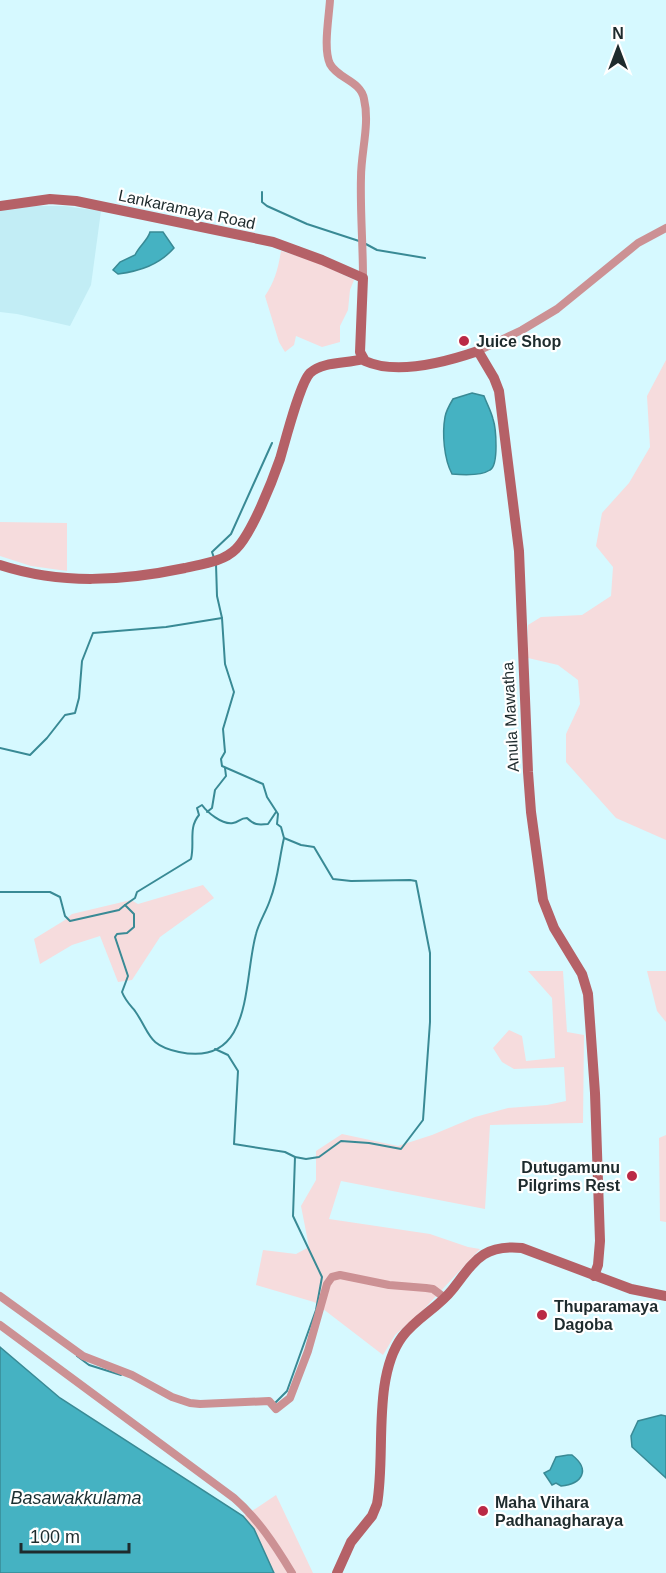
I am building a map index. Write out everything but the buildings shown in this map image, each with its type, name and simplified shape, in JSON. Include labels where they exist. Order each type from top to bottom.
[{"type":"main road","name":"Lankaramaya Road","points":[[0,206],[50,200],[83,202],[273,242],[363,278]]},
{"type":"main road","points":[[363,278],[360,352],[363,359]]},
{"type":"main road","points":[[0,565],[43,576],[104,579],[151,574],[222,559],[241,543],[255,515],[278,462],[304,381],[311,372],[324,366],[363,359],[376,364],[415,365],[444,361],[477,351]]},
{"type":"main road","name":"Anula Mawatha","points":[[477,351],[494,378],[499,391],[518,538],[528,772],[543,900],[554,928],[584,978],[589,1002],[595,1093],[600,1241],[598,1265],[594,1276]]},
{"type":"main road","points":[[337,1573],[351,1542],[372,1516],[377,1504],[385,1388],[393,1351],[413,1324],[445,1298],[475,1260],[487,1252],[508,1247],[529,1250],[631,1289],[666,1296]]},
{"type":"street","points":[[330,0],[327,52],[330,64],[337,72],[360,88],[366,112],[361,177],[363,278]]},
{"type":"street","points":[[477,351],[522,330],[557,309],[638,243],[666,228]]},
{"type":"street","points":[[0,1296],[83,1356],[132,1375],[172,1396],[200,1404],[269,1401],[276,1409],[290,1398],[308,1351],[327,1284],[332,1277],[340,1275],[389,1285],[433,1289],[445,1298]]},
{"type":"street","points":[[0,1325],[234,1498],[252,1514],[278,1549],[292,1573]]},
{"type":"shaded area","points":[[64,206],[101,211],[91,285],[70,326],[0,312],[0,210]]},
{"type":"shaded area","points":[[281,251],[315,261],[354,280],[350,290],[348,310],[340,326],[340,342],[322,347],[296,336],[294,345],[285,352],[279,342],[265,296],[276,275]]},
{"type":"shaded area","points":[[666,360],[666,840],[616,818],[566,762],[566,734],[580,704],[578,680],[558,665],[528,658],[528,625],[541,617],[582,615],[611,596],[613,567],[596,546],[602,513],[629,483],[650,447],[647,396]]},
{"type":"shaded area","points":[[0,522],[67,523],[67,571],[31,566],[0,556]]},
{"type":"shaded area","points":[[203,885],[214,898],[160,937],[132,980],[118,982],[100,936],[72,945],[40,964],[34,939],[72,914],[131,900],[138,904]]},
{"type":"shaded area","points":[[528,971],[563,971],[567,1032],[584,1035],[583,1123],[490,1125],[485,1209],[341,1181],[329,1219],[430,1234],[480,1249],[424,1309],[395,1335],[383,1355],[314,1302],[256,1285],[263,1250],[296,1254],[309,1247],[301,1206],[316,1180],[316,1151],[342,1134],[398,1146],[475,1117],[508,1108],[566,1101],[564,1067],[514,1069],[502,1062],[493,1048],[509,1030],[522,1036],[526,1061],[555,1058],[552,998]]},
{"type":"shaded area","points":[[647,971],[666,971],[666,1022],[657,1011]]},
{"type":"shaded area","points":[[666,1135],[666,1222],[660,1221],[659,1138]]},
{"type":"shaded area","points":[[276,1495],[313,1573],[274,1573],[254,1529],[243,1517]]},
{"type":"water","points":[[150,232],[163,232],[174,248],[162,259],[141,269],[118,274],[113,270],[120,262],[135,255]]},
{"type":"water","points":[[472,393],[484,396],[492,416],[496,438],[495,461],[490,470],[482,473],[452,474],[444,446],[446,415],[453,399]]},
{"type":"water","name":"Basawakkulama","points":[[0,1347],[60,1398],[243,1516],[254,1529],[274,1573],[0,1573]]},
{"type":"water","points":[[661,1415],[666,1416],[666,1478],[632,1447],[631,1436],[638,1421]]},
{"type":"water","points":[[572,1455],[578,1461],[582,1475],[568,1485],[561,1486],[556,1483],[552,1485],[544,1473],[550,1470],[556,1457]]},
{"type":"waterway","points":[[262,192],[262,202],[267,206],[307,224],[359,241]]},
{"type":"waterway","points":[[364,243],[377,250],[425,258]]},
{"type":"waterway","points":[[214,558],[212,552],[231,534],[272,443]]},
{"type":"waterway","points":[[0,748],[30,755],[65,715],[75,713],[79,698],[82,661],[93,633],[166,627],[222,618],[217,596],[216,564]]},
{"type":"waterway","points":[[215,1049],[228,1055],[238,1071],[234,1144],[285,1152],[306,1159],[319,1157],[341,1141],[401,1149],[423,1120],[430,1022],[430,953],[416,881],[333,879],[314,847],[301,845],[284,838],[281,827],[277,824],[278,814],[267,797],[263,784],[222,766],[221,759],[225,752],[223,729],[234,692],[225,664],[222,618]]},
{"type":"waterway","points":[[207,812],[212,808],[215,790],[226,776],[225,768]]},
{"type":"waterway","points":[[276,812],[268,824],[256,824],[247,818],[229,823],[215,817],[202,805],[197,808],[199,815],[193,830],[191,859],[137,892],[135,898],[125,905],[134,914],[134,927],[127,933],[117,934],[115,937],[128,976],[122,992],[151,1038],[161,1046],[179,1052],[203,1053],[221,1047],[233,1034],[241,1016],[256,934],[273,892],[284,838]]},
{"type":"waterway","points":[[0,892],[50,892],[60,897],[65,916],[70,921],[119,910],[125,905]]},
{"type":"waterway","points":[[275,1403],[287,1391],[316,1310],[322,1277],[293,1216],[295,1157]]},
{"type":"waterway","points":[[77,1356],[89,1365],[121,1375]]},
{"type":"place","name":"Juice Shop","points":[[464,341]]},
{"type":"place","name":"Dutugamunu Pilgrims Rest","points":[[632,1176]]},
{"type":"place","name":"Thuparamaya Dagoba","points":[[542,1315]]},
{"type":"place","name":"Maha Vihara Padhanagharaya","points":[[483,1511]]}]
